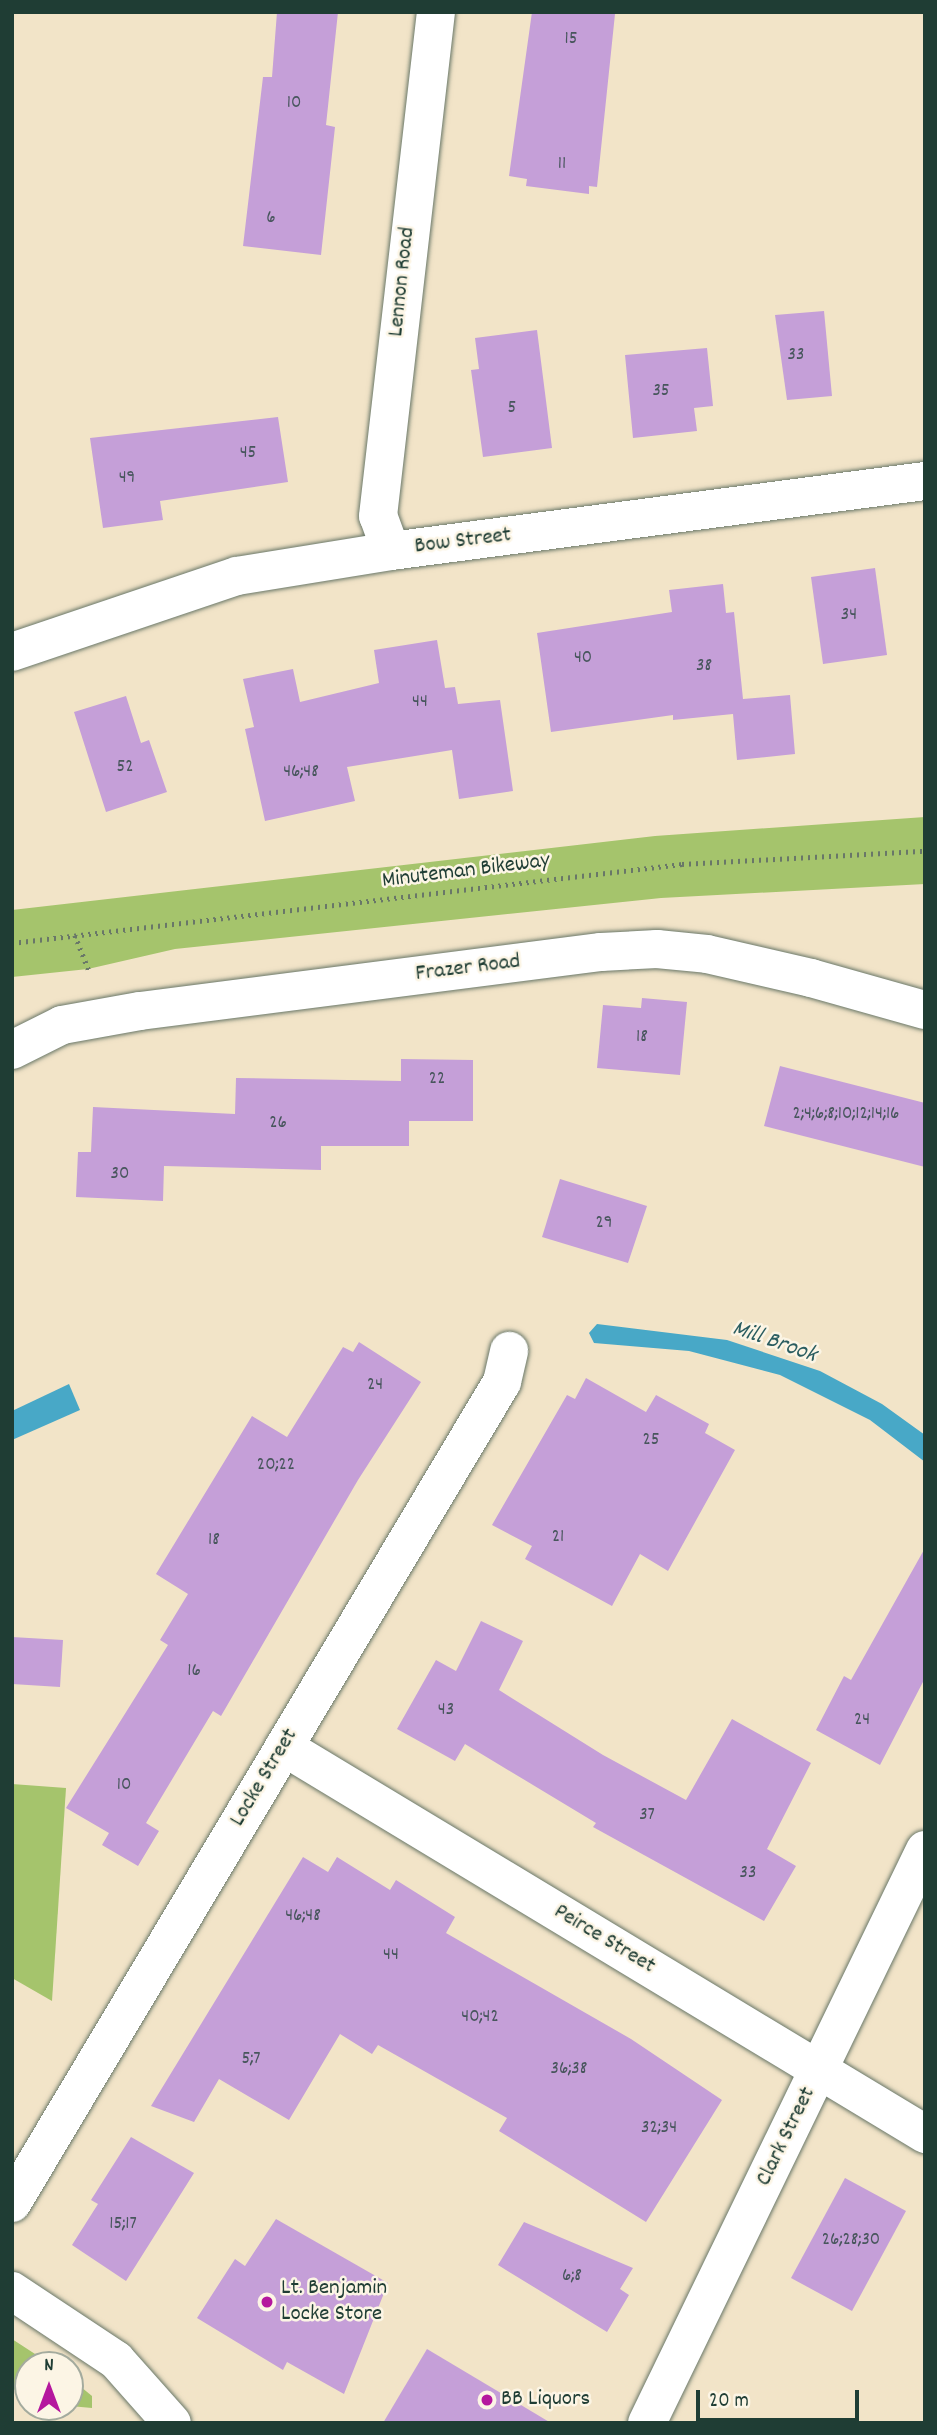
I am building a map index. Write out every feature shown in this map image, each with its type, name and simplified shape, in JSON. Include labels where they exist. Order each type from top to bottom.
[{"type":"street","name":"Lennon Road","points":[[391,551],[378,516],[436,12]]},
{"type":"street","name":"Bow Street","points":[[12,652],[237,576],[391,551],[925,481]]},
{"type":"street","name":"Frazer Road","points":[[12,1050],[62,1026],[140,1011],[601,952],[657,949],[707,954],[811,978],[925,1010]]},
{"type":"street","name":"Locke Street","points":[[12,2203],[502,1382],[509,1350]]},
{"type":"street","name":"Peirce Street","points":[[284,1747],[925,2134]]},
{"type":"street","name":"Clark Street","points":[[647,2423],[925,1850]]},
{"type":"street","points":[[12,2291],[116,2360],[172,2423]]},
{"type":"path","name":"Minuteman Bikeway","points":[[12,943],[682,864],[925,852]]},
{"type":"green space","points":[[925,817],[925,884],[661,898],[175,949],[88,969],[12,977],[12,910],[655,836]]},
{"type":"green space","points":[[12,1784],[66,1788],[52,2001],[12,1978]]},
{"type":"green space","points":[[12,2339],[30,2351],[14,2351],[12,2389]]},
{"type":"green space","points":[[84,2389],[92,2396],[92,2408],[84,2407]]},
{"type":"water","points":[[597,1324],[727,1340],[820,1371],[882,1404],[925,1435],[925,1462],[870,1420],[780,1375],[689,1351],[594,1343],[589,1333]]},
{"type":"water","points":[[69,1384],[80,1410],[12,1440],[12,1411]]},
{"type":"building","points":[[277,12],[338,12],[326,125],[335,127],[321,255],[243,246],[263,77],[272,77]]},
{"type":"building","points":[[532,12],[615,14],[597,187],[589,186],[589,194],[526,186],[527,179],[509,176]]},
{"type":"building","points":[[824,311],[832,396],[787,400],[775,315]]},
{"type":"building","points":[[537,330],[552,448],[483,457],[471,370],[479,369],[475,338]]},
{"type":"building","points":[[707,348],[713,406],[694,408],[697,431],[633,438],[625,355]]},
{"type":"building","points":[[278,417],[288,482],[160,501],[163,520],[103,528],[90,438]]},
{"type":"building","points":[[875,568],[887,655],[823,664],[811,577]]},
{"type":"building","points":[[723,584],[726,613],[734,612],[743,699],[790,695],[795,754],[737,760],[733,714],[673,720],[673,715],[551,732],[537,633],[672,612],[669,590]]},
{"type":"building","points":[[437,640],[445,688],[455,687],[458,704],[500,700],[513,791],[459,799],[452,750],[347,767],[355,801],[265,821],[245,729],[254,727],[243,679],[293,669],[300,702],[379,683],[374,650]]},
{"type":"building","points":[[126,696],[141,743],[149,740],[167,792],[106,812],[74,712]]},
{"type":"building","points":[[642,998],[687,1002],[680,1075],[597,1068],[603,1005],[641,1008]]},
{"type":"building","points":[[401,1059],[473,1060],[473,1121],[409,1121],[409,1146],[321,1146],[321,1170],[164,1166],[163,1201],[76,1197],[78,1152],[91,1152],[93,1107],[235,1114],[236,1078],[401,1081]]},
{"type":"building","points":[[780,1066],[925,1103],[925,1167],[764,1126]]},
{"type":"building","points":[[560,1179],[647,1206],[628,1263],[542,1237]]},
{"type":"building","points":[[359,1342],[421,1382],[358,1480],[221,1716],[213,1711],[146,1823],[159,1831],[138,1866],[102,1845],[109,1833],[66,1808],[168,1645],[160,1640],[188,1594],[156,1574],[252,1416],[287,1437],[343,1347],[353,1352]]},
{"type":"building","points":[[586,1378],[646,1412],[656,1395],[709,1424],[705,1433],[735,1450],[668,1571],[640,1554],[612,1606],[525,1559],[532,1546],[492,1525],[567,1395],[575,1399]]},
{"type":"building","points":[[925,1548],[925,1678],[880,1765],[816,1730],[844,1676],[851,1680]]},
{"type":"building","points":[[481,1621],[523,1641],[499,1690],[603,1755],[686,1800],[732,1719],[811,1763],[767,1849],[796,1866],[764,1921],[593,1827],[596,1823],[465,1744],[455,1761],[397,1729],[436,1660],[456,1671]]},
{"type":"building","points":[[12,1637],[63,1640],[60,1687],[12,1684]]},
{"type":"building","points":[[303,1857],[328,1872],[337,1857],[390,1890],[396,1880],[455,1917],[446,1933],[631,2039],[722,2100],[646,2222],[499,2131],[507,2118],[378,2045],[372,2054],[340,2034],[289,2120],[219,2079],[194,2122],[151,2106]]},
{"type":"building","points":[[131,2137],[194,2173],[126,2281],[72,2245],[98,2204],[91,2200]]},
{"type":"building","points":[[845,2178],[906,2211],[852,2311],[791,2278]]},
{"type":"building","name":"Lt. Benjamin Locke Store","points":[[276,2219],[388,2283],[344,2394],[287,2362],[283,2370],[197,2318],[235,2259],[245,2266]]},
{"type":"building","points":[[524,2222],[633,2268],[620,2289],[629,2295],[607,2332],[498,2265]]},
{"type":"building","points":[[427,2349],[551,2423],[383,2423]]},
{"type":"place","name":"Lt. Benjamin Locke Store","points":[[267,2302]]},
{"type":"place","name":"BB Liquors","points":[[487,2400]]},
{"type":"water label","name":"Mill Brook","points":[[774,1343]]}]
